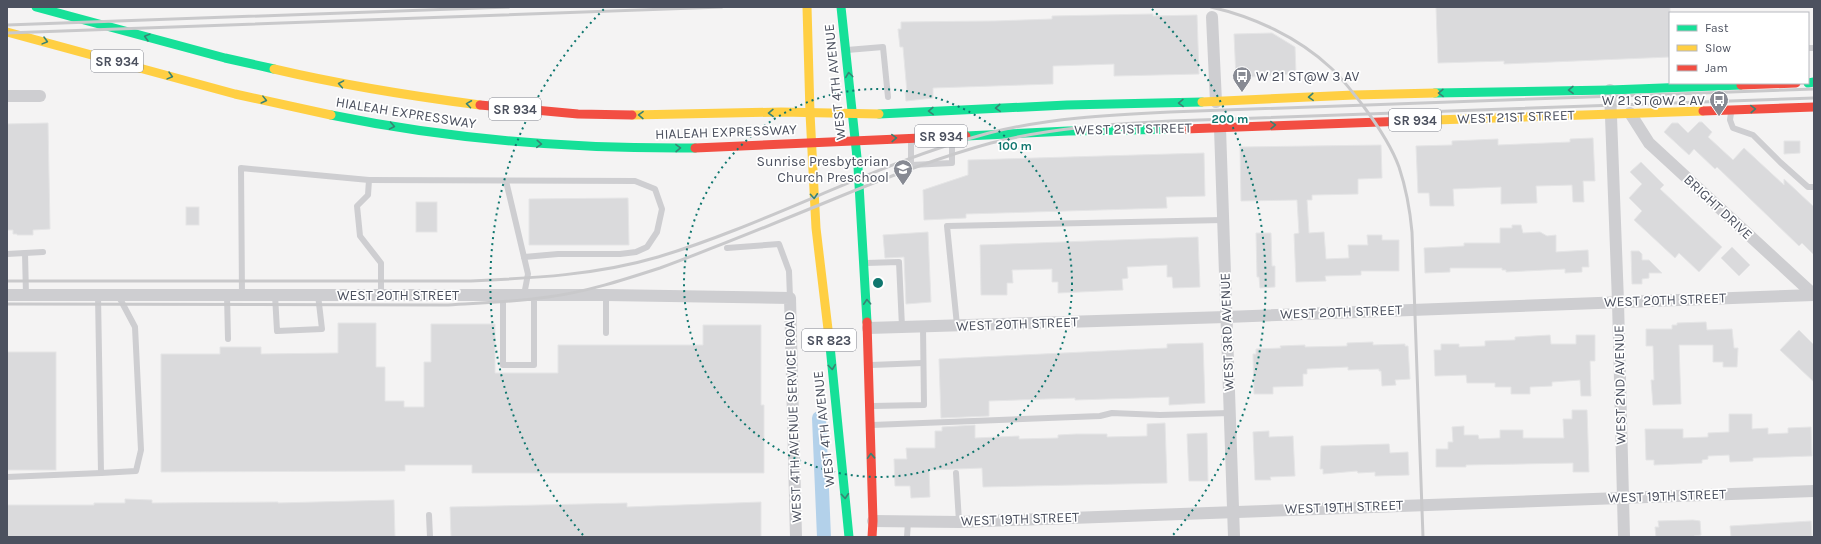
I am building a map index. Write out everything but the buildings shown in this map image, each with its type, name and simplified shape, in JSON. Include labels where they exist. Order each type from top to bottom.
[{"type":"main road","name":"HIALEAH EXPRESSWAY","points":[[36,7],[225,58],[329,82],[417,97],[501,108],[578,114],[656,116],[810,113]]},
{"type":"main road","name":"WEST 4TH AVENUE","points":[[807,7],[811,143],[820,269],[838,419],[849,537]]},
{"type":"main road","name":"WEST 4TH AVENUE","points":[[841,7],[855,140],[865,262],[873,521],[872,537]]},
{"type":"main road","name":"HIALEAH EXPRESSWAY","points":[[7,32],[226,91],[310,111],[376,124],[500,141],[657,148],[811,143]]},
{"type":"main road","name":"WEST 21ST STREET","points":[[810,113],[1216,102],[1354,95],[1610,90],[1769,84]]},
{"type":"main road","name":"WEST 21ST STREET","points":[[811,143],[911,137],[1068,131],[1220,128],[1814,107]]},
{"type":"street","points":[[1212,17],[1216,102]]},
{"type":"street","name":"WEST 2ND AVENUE","points":[[1610,90],[1618,302],[1624,537]]},
{"type":"street","points":[[7,96],[40,96]]},
{"type":"street","name":"BRIGHT DRIVE","points":[[1630,113],[1649,143],[1814,295]]},
{"type":"street","name":"WEST 3RD AVENUE","points":[[1220,128],[1234,537]]},
{"type":"street","name":"WEST 20TH STREET","points":[[7,296],[606,295],[790,298]]},
{"type":"street","name":"WEST 20TH STREET","points":[[868,328],[1226,317],[1814,295]]},
{"type":"street","name":"WEST 4TH AVENUE SERVICE ROAD","points":[[790,298],[796,537]]},
{"type":"street","name":"WEST 19TH STREET","points":[[873,521],[958,522],[1814,491]]},
{"type":"lane","points":[[846,50],[883,47],[888,97]]},
{"type":"lane","points":[[1732,110],[1730,120],[1733,128],[1753,135],[1808,187],[1814,187]]},
{"type":"lane","points":[[911,137],[911,165],[952,163],[952,136]]},
{"type":"lane","points":[[242,295],[241,168],[369,180],[635,181],[655,189],[662,209],[657,232],[647,247],[636,252],[620,254],[558,254],[524,257]]},
{"type":"lane","points":[[369,180],[368,195],[357,206],[360,236],[382,262],[381,295]]},
{"type":"lane","points":[[503,295],[503,365],[534,365],[528,274],[506,181]]},
{"type":"lane","points":[[957,326],[947,226],[1223,220]]},
{"type":"lane","points":[[727,248],[779,244],[789,271],[790,298]]},
{"type":"lane","points":[[7,254],[43,252]]},
{"type":"lane","points":[[25,253],[26,295]]},
{"type":"lane","points":[[865,262],[899,262],[902,327]]},
{"type":"lane","points":[[98,295],[101,473]]},
{"type":"lane","points":[[7,477],[136,471],[141,450],[135,327],[118,295]]},
{"type":"lane","points":[[228,295],[228,339]]},
{"type":"lane","points":[[275,295],[277,331],[322,329],[318,295]]},
{"type":"lane","points":[[606,295],[606,333]]},
{"type":"lane","points":[[870,406],[924,405],[922,327]]},
{"type":"lane","points":[[869,365],[923,363]]},
{"type":"lane","points":[[870,425],[1100,416],[1112,413],[1160,415],[1230,413]]},
{"type":"lane","points":[[956,473],[958,522]]},
{"type":"lane","points":[[429,515],[430,537]]},
{"type":"lane","points":[[907,537],[908,522]]},
{"type":"waterway","points":[[819,418],[824,537]]},
{"type":"railway","points":[[7,25],[509,7]]},
{"type":"railway","points":[[7,33],[722,7]]},
{"type":"railway","points":[[1211,7],[1243,16],[1275,30],[1290,38],[1318,57],[1340,77],[1364,107],[1384,136],[1396,159],[1406,191],[1412,232],[1423,537]]},
{"type":"railway","points":[[7,281],[471,281],[565,275],[612,268],[658,257],[741,228],[905,160],[989,133],[1034,124],[1101,116],[1170,112],[1814,89]]},
{"type":"railway","points":[[7,304],[444,305],[535,299],[590,289],[660,268],[724,244],[909,169],[950,155],[991,143],[1058,130],[1103,125],[1171,121],[1814,98]]},
{"type":"traffic: fast","points":[[36,7],[225,58],[274,69]]},
{"type":"traffic: fast","points":[[841,7],[858,167],[867,322]]},
{"type":"traffic: fast","points":[[1809,83],[1814,82]]},
{"type":"traffic: fast","points":[[1435,93],[1610,90],[1741,85]]},
{"type":"traffic: fast","points":[[879,114],[1067,105],[1202,102]]},
{"type":"traffic: fast","points":[[331,115],[376,124],[467,137],[558,145],[695,148]]},
{"type":"traffic: fast","points":[[966,136],[1068,131],[1185,129]]},
{"type":"traffic: fast","points":[[830,346],[849,537]]},
{"type":"traffic: slow","points":[[807,7],[810,113],[816,228],[830,346]]},
{"type":"traffic: slow","points":[[7,32],[235,94],[331,115]]},
{"type":"traffic: slow","points":[[274,69],[377,90],[480,105]]},
{"type":"traffic: slow","points":[[1202,102],[1435,93]]},
{"type":"traffic: slow","points":[[1435,120],[1703,111]]},
{"type":"traffic: slow","points":[[632,115],[781,112],[879,114]]},
{"type":"traffic: jam","points":[[1741,85],[1768,84]]},
{"type":"traffic: jam","points":[[480,105],[578,114],[632,115]]},
{"type":"traffic: jam","points":[[1703,111],[1814,107]]},
{"type":"traffic: jam","points":[[1185,129],[1435,120]]},
{"type":"traffic: jam","points":[[695,148],[966,136]]},
{"type":"traffic: jam","points":[[867,322],[873,521],[872,537]]},
{"type":"place","name":"W 21 ST@W 3 AV","points":[[1242,93]]},
{"type":"place","name":"W 21 ST@W 2 AV","points":[[1719,117]]},
{"type":"place","name":"Sunrise Presbyterian Church Preschool","points":[[903,186]]}]
